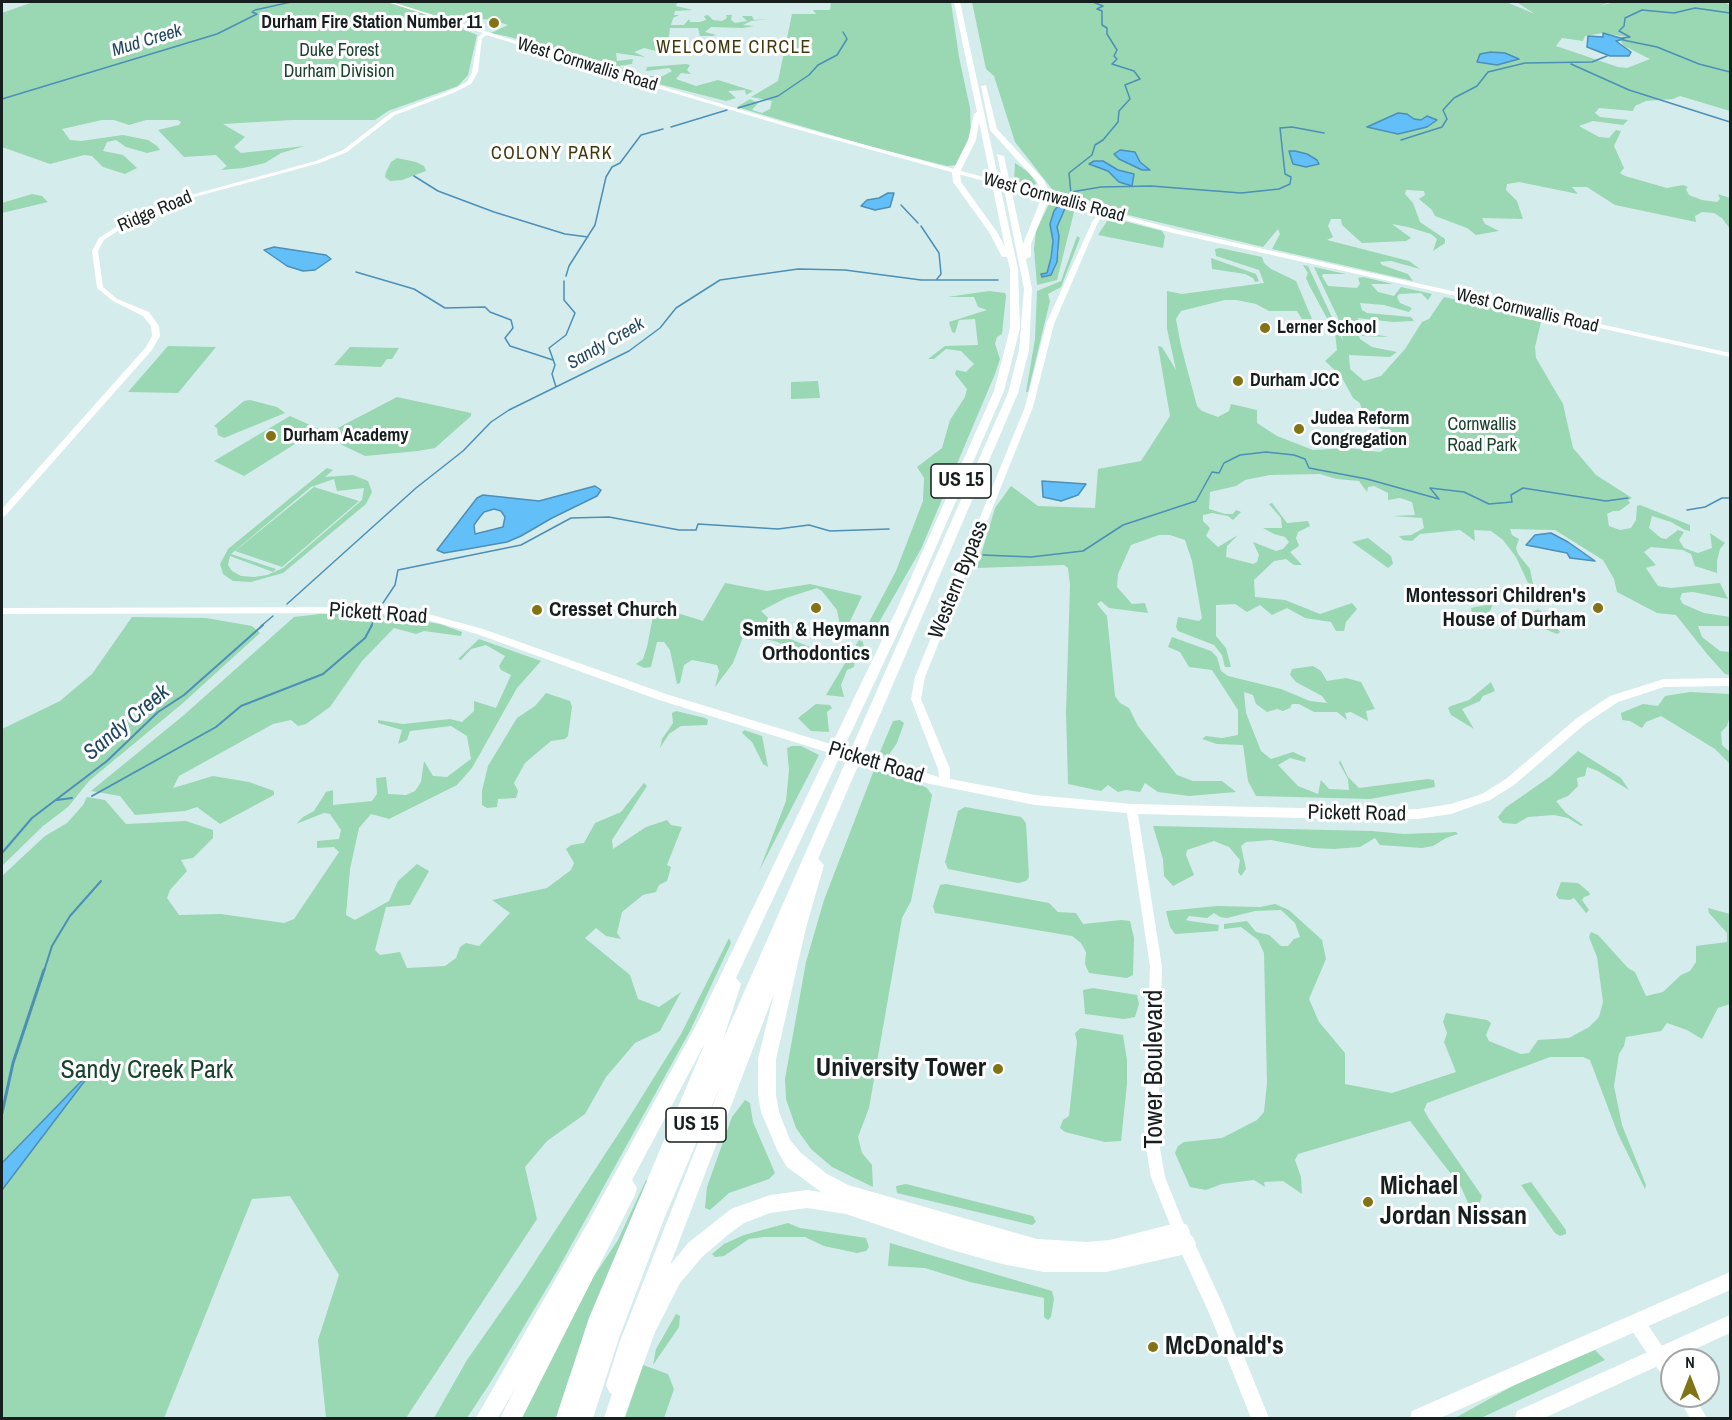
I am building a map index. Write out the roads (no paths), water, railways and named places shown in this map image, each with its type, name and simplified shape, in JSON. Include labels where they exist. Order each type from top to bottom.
[{"type":"highway","name":"US 15","points":[[486,1419],[602,1217],[685,1064],[741,953],[988,419],[1003,380],[1014,336],[1020,273],[998,189],[957,2]]},
{"type":"highway","points":[[965,2],[970,24]]},
{"type":"highway","name":"US 15","points":[[583,1419],[610,1335],[655,1217],[1010,401],[1027,332],[1009,193],[983,80]]},
{"type":"highway","points":[[976,91],[976,130],[956,172],[960,189],[993,232],[1020,273]]},
{"type":"highway","points":[[994,130],[1040,181],[1047,196],[1027,244],[1020,273]]},
{"type":"highway","points":[[821,836],[816,866],[798,928],[768,1059],[767,1095],[770,1112],[784,1146],[794,1160],[819,1181],[844,1194],[1037,1249],[1087,1252],[1183,1238]]},
{"type":"highway","points":[[605,1419],[630,1341],[816,866]]},
{"type":"highway","points":[[566,1419],[599,1318],[714,1042],[740,963],[741,953]]},
{"type":"highway","points":[[511,1419],[607,1232],[682,1076],[685,1064]]},
{"type":"highway","points":[[614,1419],[646,1328],[673,1276],[695,1250],[722,1227],[738,1216],[770,1204],[807,1199],[846,1205],[952,1240],[1002,1254],[1044,1262],[1106,1262],[1183,1238]]},
{"type":"main road","name":"Tower Boulevard","points":[[1183,1238],[1226,1332],[1260,1419]]},
{"type":"main road","points":[[1419,1419],[1731,1281]]},
{"type":"main road","points":[[1679,1348],[1731,1324]]},
{"type":"main road","points":[[1524,1419],[1660,1357]]},
{"type":"street","name":"West Cornwallis Road","points":[[389,2],[486,36],[640,82],[1077,205],[1205,238],[1731,355]]},
{"type":"street","name":"Ridge Road","points":[[2,514],[149,348],[156,336],[155,326],[146,314],[115,300],[100,288],[95,251],[101,239],[134,219],[182,199],[340,153],[393,114],[466,85],[475,72],[486,36]]},
{"type":"street","name":"Western Bypass","points":[[945,784],[944,770],[921,718],[915,693],[1029,407],[1050,324],[1095,222],[1103,211]]},
{"type":"street","name":"Pickett Road","points":[[2,611],[354,610],[417,614],[491,634],[663,697],[945,784],[1035,800],[1132,809],[1381,816],[1451,809],[1486,797],[1510,782],[1583,719],[1614,699],[1664,683],[1731,682]]},
{"type":"street","name":"Tower Boulevard","points":[[1132,809],[1156,967],[1150,1137],[1158,1177],[1183,1238]]},
{"type":"street","points":[[1636,1322],[1660,1357]]},
{"type":"water","points":[[1603,33],[1624,39],[1616,41],[1631,52],[1629,56],[1610,56],[1587,47],[1588,36],[1603,37]]},
{"type":"water","points":[[1505,53],[1519,59],[1497,65],[1477,62],[1480,54]]},
{"type":"water","points":[[1398,113],[1407,114],[1414,119],[1421,120],[1427,116],[1437,120],[1427,127],[1398,134],[1367,127]]},
{"type":"water","points":[[1120,150],[1135,152],[1140,162],[1150,170],[1142,170],[1119,159],[1114,154]]},
{"type":"water","points":[[1289,151],[1307,154],[1319,164],[1306,167],[1293,164]]},
{"type":"water","points":[[1094,161],[1103,161],[1118,170],[1134,174],[1132,186],[1119,182],[1108,171],[1089,164]]},
{"type":"water","points":[[888,193],[894,193],[890,207],[875,210],[861,206],[867,200],[879,198]]},
{"type":"water","points":[[1064,198],[1067,199],[1066,206],[1057,227],[1059,236],[1057,262],[1051,275],[1042,277],[1041,274],[1047,273],[1051,258],[1053,241],[1050,224],[1054,211]]},
{"type":"water","points":[[274,247],[326,255],[331,259],[315,270],[303,271],[287,266],[264,250]]},
{"type":"water","points":[[1042,481],[1086,484],[1078,495],[1061,501],[1043,497]]},
{"type":"water","points":[[595,486],[601,490],[597,496],[507,542],[444,553],[437,550],[477,498],[483,495],[539,501]],"holes":[[[494,509],[501,511],[505,517],[503,527],[475,534],[474,525],[484,512]]]},
{"type":"water","points":[[1551,533],[1595,561],[1570,558],[1567,553],[1526,545],[1535,535]]},
{"type":"water","points":[[96,1066],[2,1190],[2,1163]]},
{"type":"waterway","name":"Mud Creek","points":[[2,99],[217,34],[257,14],[252,12],[255,10],[291,2]]},
{"type":"waterway","name":"Sandy Creek","points":[[1065,200],[1071,194],[1069,173],[1092,155],[1095,145],[1103,140],[1118,122],[1119,111],[1130,99],[1125,85],[1140,79],[1134,71],[1112,64],[1117,59],[1114,56],[1117,50],[1107,34],[1107,28],[1102,25],[1102,11],[1097,9],[1103,6],[1093,2]]},
{"type":"waterway","points":[[1622,38],[1630,37],[1619,31],[1624,26],[1625,18],[1642,10],[1674,13],[1695,8],[1730,13]]},
{"type":"waterway","points":[[738,108],[778,96],[809,75],[818,65],[837,55],[847,39],[843,32]]},
{"type":"waterway","points":[[1623,40],[1657,47],[1699,64],[1730,72]]},
{"type":"waterway","points":[[1401,140],[1442,127],[1447,119],[1443,110],[1454,98],[1477,86],[1488,72],[1525,63],[1592,62],[1607,56]]},
{"type":"waterway","points":[[1571,64],[1629,90],[1730,122]]},
{"type":"waterway","points":[[671,127],[727,110]]},
{"type":"waterway","points":[[1071,192],[1101,187],[1151,186],[1241,193],[1279,189],[1290,184],[1291,177],[1285,174],[1280,128],[1292,127],[1324,133]]},
{"type":"waterway","points":[[587,237],[595,225],[606,177],[612,167],[620,163],[641,135],[663,129]]},
{"type":"waterway","points":[[414,176],[438,191],[494,212],[565,234],[587,237]]},
{"type":"waterway","points":[[901,205],[918,223]]},
{"type":"waterway","points":[[921,226],[939,253],[941,274],[937,279]]},
{"type":"waterway","points":[[566,276],[569,266],[587,237]]},
{"type":"waterway","name":"Sandy Creek","points":[[556,387],[629,351],[660,328],[676,308],[720,280],[798,269],[845,270],[921,280],[998,280]]},
{"type":"waterway","points":[[356,272],[414,289],[445,308],[485,307],[490,312],[511,320],[513,328],[505,338],[510,346],[553,360]]},
{"type":"waterway","points":[[556,387],[552,374],[555,365],[549,348],[566,335],[575,313],[564,300],[564,281]]},
{"type":"waterway","name":"Sandy Creek","points":[[287,604],[416,488],[463,451],[491,422],[509,410],[556,387]]},
{"type":"waterway","points":[[983,555],[1031,557],[1083,551],[1123,525],[1196,501],[1212,472],[1219,473],[1224,463],[1240,455],[1266,452],[1294,455],[1305,459],[1309,468],[1367,479],[1439,499],[1430,488],[1464,492],[1489,504],[1512,502],[1511,495],[1523,488],[1606,501],[1628,498]]},
{"type":"waterway","points":[[1687,510],[1705,507],[1722,498],[1730,498]]},
{"type":"waterway","points":[[383,603],[395,585],[398,570],[521,545],[571,518],[609,517],[679,530],[696,530],[698,524],[778,529],[809,525],[830,531],[889,529]]},
{"type":"waterway","points":[[371,626],[377,614]]},
{"type":"waterway","name":"Sandy Creek","points":[[261,626],[273,616]]},
{"type":"waterway","name":"Sandy Creek","points":[[2,853],[32,818],[107,761],[158,712],[184,695],[263,625]]},
{"type":"waterway","points":[[92,796],[216,727],[241,706],[323,674],[365,638],[372,625]]},
{"type":"waterway","points":[[57,800],[72,798]]},
{"type":"waterway","points":[[44,971],[52,946],[70,916],[101,881]]},
{"type":"waterway","points":[[2,1113],[13,1063],[44,970]]},
{"type":"place","name":"Durham Fire Station Number 11","points":[[494,23]]},
{"type":"place","name":"Lerner School","points":[[1265,328]]},
{"type":"place","name":"Durham JCC","points":[[1238,381]]},
{"type":"place","name":"Judea Reform Congregation","points":[[1299,429]]},
{"type":"place","name":"Durham Academy","points":[[271,436]]},
{"type":"place","name":"Smith & Heymann Orthodontics","points":[[816,608]]},
{"type":"place","name":"Montessori Children's House of Durham","points":[[1598,608]]},
{"type":"place","name":"Cresset Church","points":[[537,610]]},
{"type":"place","name":"University Tower","points":[[998,1069]]},
{"type":"place","name":"Michael Jordan Nissan","points":[[1368,1202]]},
{"type":"place","name":"McDonald's","points":[[1153,1347]]},
{"type":"district","name":"WELCOME CIRCLE","points":[[734,48]]},
{"type":"district","name":"COLONY PARK","points":[[552,154]]},
{"type":"park label","name":"Duke Forest Durham Division","points":[[339,61]]},
{"type":"park label","name":"Cornwallis Road Park","points":[[1482,435]]},
{"type":"park label","name":"Sandy Creek Park","points":[[147,1071]]}]
